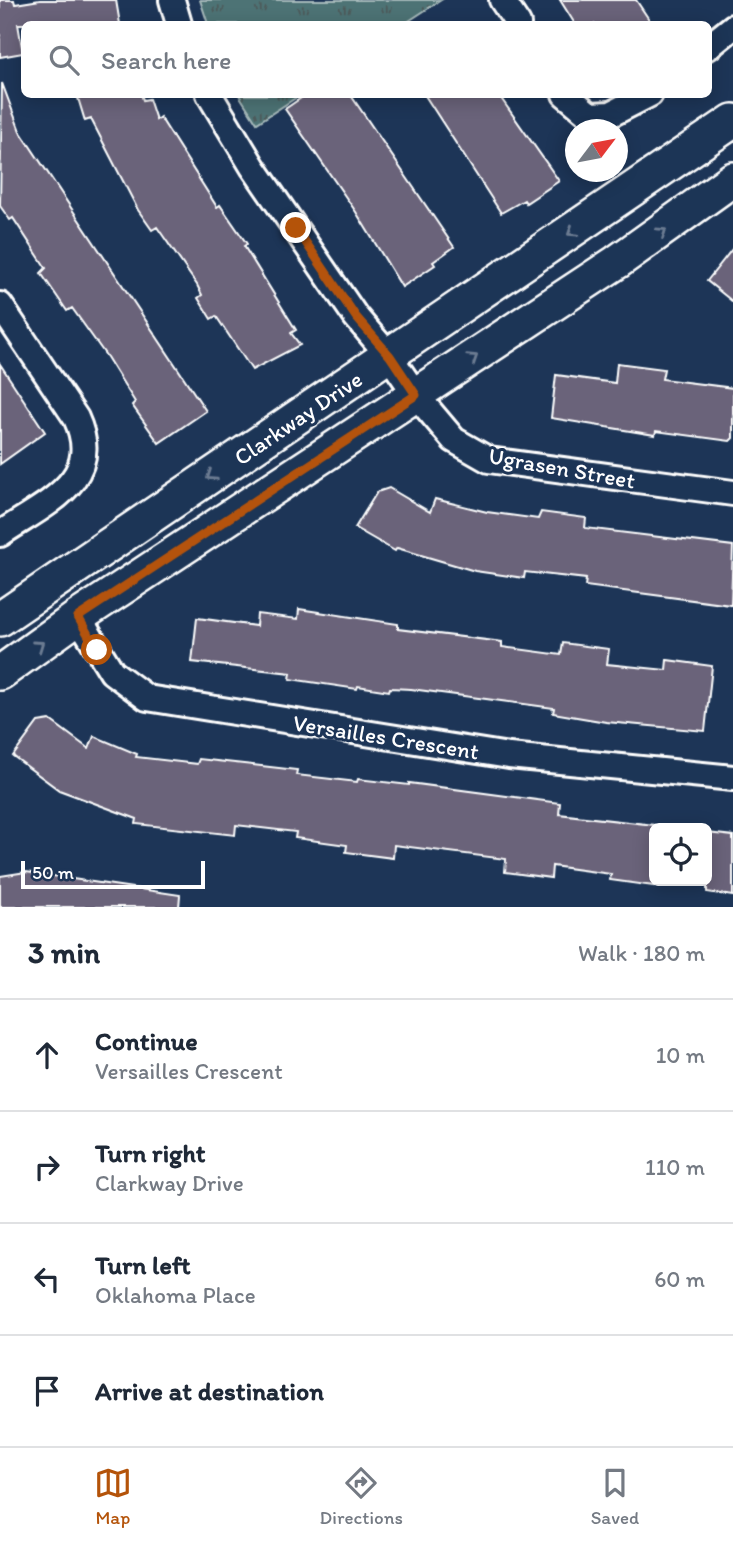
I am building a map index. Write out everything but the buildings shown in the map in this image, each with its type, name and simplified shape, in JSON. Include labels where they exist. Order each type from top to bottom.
[{"type":"street","points":[[172,0],[178,21]]},
{"type":"street","points":[[502,0],[516,21]]},
{"type":"street","points":[[712,44],[733,27]]},
{"type":"street","name":"Ugrasen Street","points":[[211,98],[253,167],[356,317],[390,356],[416,395],[454,440],[489,460],[733,493]]},
{"type":"street","points":[[570,98],[590,115],[611,114],[642,98]]},
{"type":"street","name":"Clarkway Drive","points":[[0,619],[733,121]]},
{"type":"street","name":"Clarkway Drive","points":[[0,673],[78,617],[617,262],[733,178]]},
{"type":"street","points":[[0,305],[76,418],[84,436],[85,454],[81,471],[71,485],[0,534]]},
{"type":"street","name":"Versailles Crescent","points":[[78,617],[112,672],[147,698],[509,756],[733,778]]},
{"type":"green space","points":[[200,0],[441,0],[409,21],[207,21]]},
{"type":"green space","points":[[241,98],[295,98],[257,123]]},
{"type":"route","points":[[97,650],[78,617],[416,395],[390,356],[362,326],[296,228]]}]
